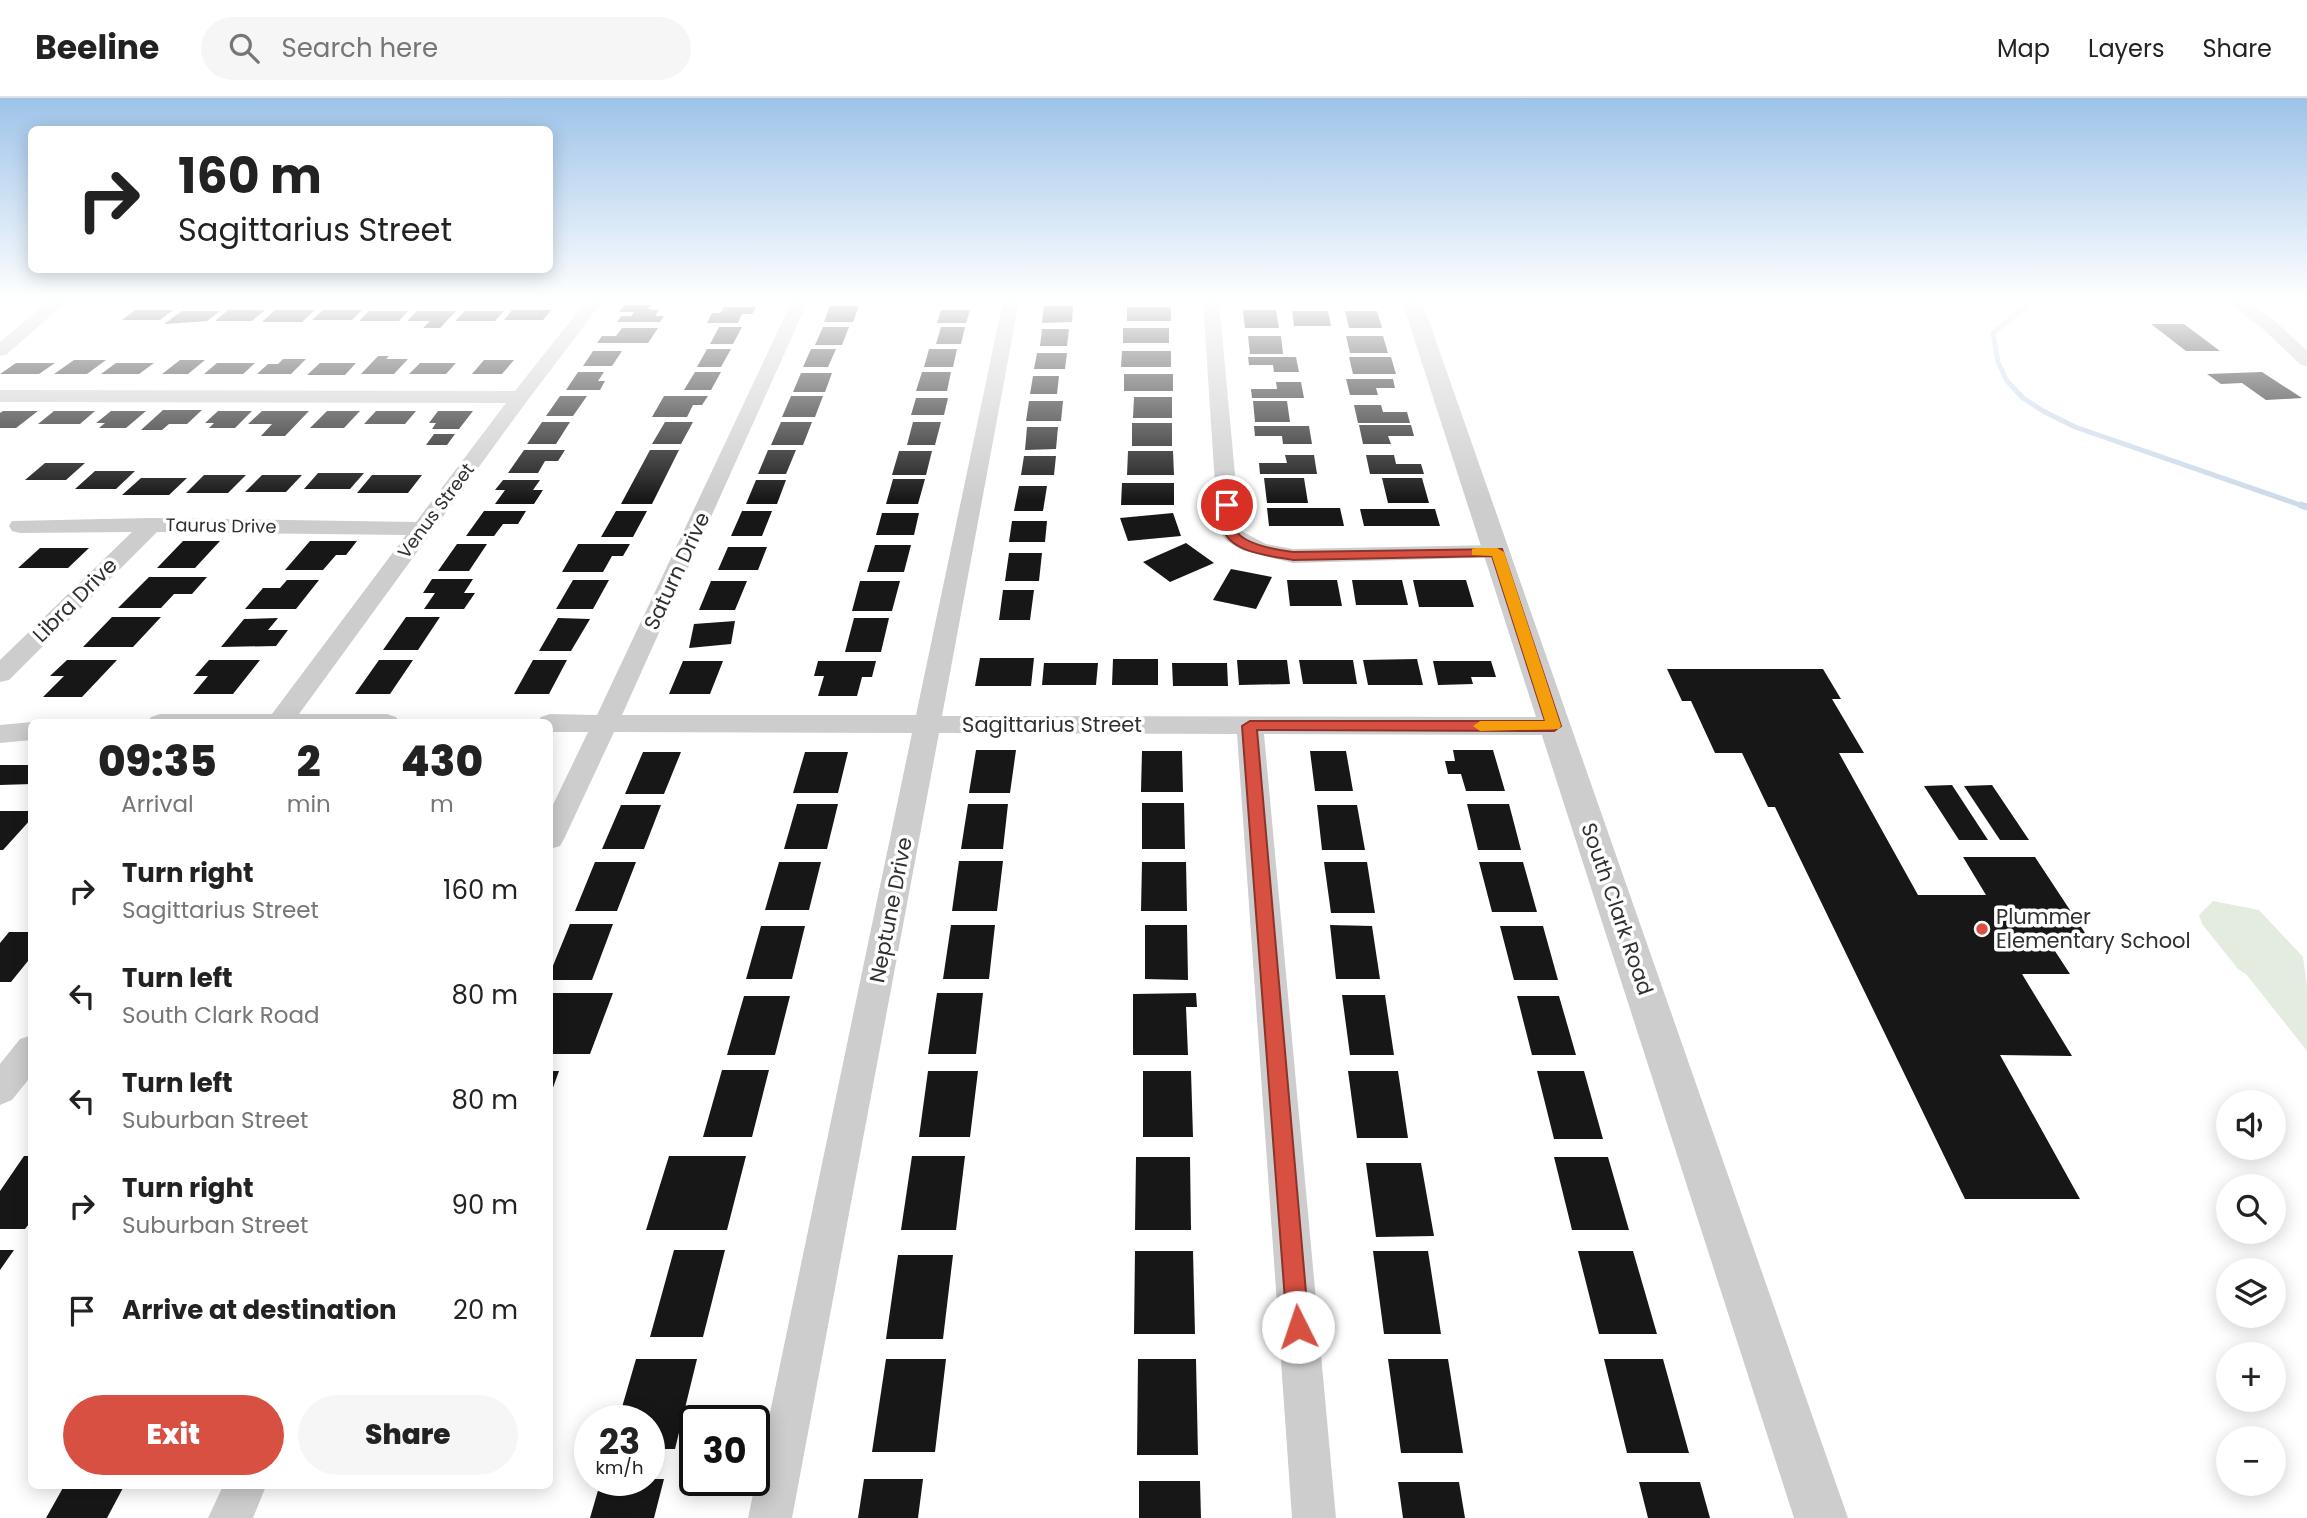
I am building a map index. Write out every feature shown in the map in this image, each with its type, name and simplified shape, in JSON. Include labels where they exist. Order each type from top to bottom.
[{"type":"street","name":"Venus Street","points":[[282,719],[543,367]]},
{"type":"street","name":"Saturn Drive","points":[[553,833],[664,600],[770,367]]},
{"type":"street","name":"Neptune Drive","points":[[770,1518],[997,367]]},
{"type":"street","points":[[1216,367],[1229,530],[1236,539],[1262,550],[1293,556],[1497,552]]},
{"type":"street","name":"South Clark Road","points":[[1434,367],[1821,1518]]},
{"type":"street","points":[[0,396],[520,397]]},
{"type":"street","name":"Libra Drive","points":[[0,674],[151,525]]},
{"type":"street","name":"Taurus Drive","points":[[19,526],[422,529]]},
{"type":"street","name":"Sagittarius Street","points":[[553,723],[1554,726]]},
{"type":"street","points":[[1250,726],[1314,1518]]},
{"type":"street","points":[[0,734],[28,731]]},
{"type":"street","points":[[0,1090],[28,1054]]},
{"type":"street","points":[[230,1518],[244,1489]]},
{"type":"shaded area","points":[[2213,901],[2259,910],[2303,957],[2307,986],[2307,1051],[2202,924],[2199,915]]},
{"type":"building","points":[[10,367],[49,367],[39,374],[0,374]]},
{"type":"building","points":[[64,367],[96,367],[87,374],[54,374]]},
{"type":"building","points":[[110,367],[148,367],[139,374],[101,374]]},
{"type":"building","points":[[171,367],[196,367],[188,374],[162,374]]},
{"type":"building","points":[[212,367],[250,367],[243,374],[204,374]]},
{"type":"building","points":[[264,367],[298,367],[291,374],[257,374]]},
{"type":"building","points":[[315,367],[352,367],[345,375],[307,375]]},
{"type":"building","points":[[367,367],[400,367],[394,374],[361,374]]},
{"type":"building","points":[[416,367],[452,367],[446,374],[409,374]]},
{"type":"building","points":[[478,367],[508,367],[502,374],[472,374]]},
{"type":"building","points":[[1034,367],[1065,367],[1065,369]]},
{"type":"building","points":[[1273,367],[1298,367],[1299,372],[1274,372]]},
{"type":"building","points":[[1351,367],[1394,367],[1396,374],[1353,374]]},
{"type":"building","points":[[578,372],[604,372],[598,381],[605,381],[600,390],[566,390]]},
{"type":"building","points":[[695,372],[721,372],[711,390],[684,390]]},
{"type":"building","points":[[922,372],[951,372],[947,391],[916,391]]},
{"type":"building","points":[[2262,372],[2302,398],[2266,400],[2242,383],[2221,384],[2207,374]]},
{"type":"building","points":[[801,373],[832,373],[825,392],[793,392]]},
{"type":"building","points":[[1124,374],[1173,374],[1173,391],[1124,391]]},
{"type":"building","points":[[1033,376],[1059,376],[1057,394],[1030,394]]},
{"type":"building","points":[[1346,379],[1393,379],[1395,388],[1376,388],[1378,395],[1350,395]]},
{"type":"building","points":[[1276,382],[1301,382],[1304,398],[1252,398],[1251,389],[1277,389]]},
{"type":"building","points":[[560,396],[587,396],[573,416],[546,416]]},
{"type":"building","points":[[664,396],[708,396],[702,405],[693,405],[687,417],[652,417]]},
{"type":"building","points":[[791,396],[823,396],[815,417],[782,417]]},
{"type":"building","points":[[1134,397],[1172,397],[1172,418],[1133,418]]},
{"type":"building","points":[[916,398],[948,398],[944,415],[911,415]]},
{"type":"building","points":[[1029,401],[1063,401],[1061,421],[1026,421]]},
{"type":"building","points":[[1253,401],[1287,401],[1290,422],[1255,422]]},
{"type":"building","points":[[1354,405],[1381,405],[1383,412],[1407,412],[1410,423],[1358,423]]},
{"type":"building","points":[[163,410],[202,410],[187,424],[169,424],[162,430],[141,430]]},
{"type":"building","points":[[38,411],[16,428],[0,428],[0,413]]},
{"type":"building","points":[[54,411],[95,411],[80,424],[38,424]]},
{"type":"building","points":[[111,411],[146,411],[126,428],[99,428],[105,423],[96,423]]},
{"type":"building","points":[[218,411],[252,411],[235,428],[209,428],[214,423],[205,423]]},
{"type":"building","points":[[262,411],[309,411],[285,436],[261,436],[272,424],[248,424]]},
{"type":"building","points":[[327,411],[360,411],[344,428],[310,428]]},
{"type":"building","points":[[376,411],[416,411],[405,424],[364,424]]},
{"type":"building","points":[[438,411],[473,411],[459,429],[432,429],[436,423],[429,423]]},
{"type":"building","points":[[542,422],[570,422],[556,444],[527,444]]},
{"type":"building","points":[[665,422],[693,422],[681,444],[652,444]]},
{"type":"building","points":[[781,422],[812,422],[803,445],[771,445]]},
{"type":"building","points":[[913,422],[941,422],[935,445],[907,445]]},
{"type":"building","points":[[1132,423],[1172,423],[1172,446],[1132,446]]},
{"type":"building","points":[[1359,425],[1411,425],[1414,436],[1388,436],[1391,444],[1363,444]]},
{"type":"building","points":[[1254,426],[1309,426],[1312,444],[1283,444],[1282,436],[1255,436]]},
{"type":"building","points":[[1027,427],[1058,427],[1056,449],[1025,450]]},
{"type":"building","points":[[434,434],[455,434],[447,445],[426,445]]},
{"type":"building","points":[[524,450],[565,450],[558,461],[545,461],[538,473],[508,473]]},
{"type":"building","points":[[650,450],[679,450],[652,504],[621,504]]},
{"type":"building","points":[[768,450],[796,450],[786,474],[758,474]]},
{"type":"building","points":[[899,451],[932,451],[926,475],[892,475]]},
{"type":"building","points":[[1128,451],[1173,451],[1174,475],[1127,475]]},
{"type":"building","points":[[1285,455],[1314,455],[1317,474],[1260,474],[1259,463],[1287,463]]},
{"type":"building","points":[[1366,455],[1394,455],[1396,464],[1421,464],[1424,474],[1370,474]]},
{"type":"building","points":[[1024,456],[1056,456],[1054,475],[1021,475]]},
{"type":"building","points":[[45,463],[85,463],[66,480],[25,480]]},
{"type":"building","points":[[95,471],[135,471],[116,489],[75,489]]},
{"type":"building","points":[[318,473],[364,473],[350,489],[304,489]]},
{"type":"building","points":[[204,475],[246,475],[228,493],[186,493]]},
{"type":"building","points":[[262,475],[302,475],[286,492],[245,492]]},
{"type":"building","points":[[372,475],[422,475],[408,493],[357,493]]},
{"type":"building","points":[[141,478],[187,478],[169,495],[122,495]]},
{"type":"building","points":[[1264,478],[1304,478],[1308,503],[1267,503]]},
{"type":"building","points":[[1382,478],[1422,478],[1429,503],[1388,503]]},
{"type":"building","points":[[893,479],[925,479],[918,504],[886,504]]},
{"type":"building","points":[[503,480],[540,480],[533,490],[543,490],[534,504],[495,504],[505,490],[495,490]]},
{"type":"building","points":[[756,480],[786,480],[777,504],[746,504]]},
{"type":"building","points":[[1122,483],[1174,483],[1174,505],[1121,505]]},
{"type":"building","points":[[1019,486],[1047,486],[1043,511],[1014,511]]},
{"type":"building","points":[[1267,508],[1340,508],[1344,526],[1269,526]]},
{"type":"building","points":[[1360,509],[1435,509],[1440,526],[1364,526]]},
{"type":"building","points":[[484,511],[526,511],[518,524],[503,524],[494,536],[466,536]]},
{"type":"building","points":[[616,511],[647,511],[633,537],[601,537]]},
{"type":"building","points":[[742,511],[772,511],[762,536],[731,536]]},
{"type":"building","points":[[882,513],[919,513],[914,535],[876,535]]},
{"type":"building","points":[[1173,513],[1181,536],[1128,541],[1120,518]]},
{"type":"building","points":[[1012,521],[1047,521],[1045,542],[1009,542]]},
{"type":"building","points":[[183,541],[220,541],[195,568],[157,568]]},
{"type":"building","points":[[310,541],[357,541],[346,555],[336,555],[323,570],[285,570]]},
{"type":"building","points":[[1186,543],[1214,563],[1170,582],[1143,562]]},
{"type":"building","points":[[457,544],[487,544],[469,571],[438,571]]},
{"type":"building","points":[[578,544],[630,544],[623,556],[612,556],[603,572],[562,572]]},
{"type":"building","points":[[875,545],[911,545],[904,572],[867,572]]},
{"type":"building","points":[[728,547],[767,547],[758,570],[718,570]]},
{"type":"building","points":[[40,548],[89,548],[68,568],[18,568]]},
{"type":"building","points":[[1009,553],[1042,553],[1039,581],[1005,581]]},
{"type":"building","points":[[1231,569],[1272,577],[1256,609],[1213,600]]},
{"type":"building","points":[[149,577],[207,577],[192,594],[174,594],[161,608],[118,608]]},
{"type":"building","points":[[432,579],[473,579],[464,593],[475,593],[464,609],[424,609],[435,593],[423,593]]},
{"type":"building","points":[[287,580],[319,580],[296,609],[245,609],[263,588],[280,588]]},
{"type":"building","points":[[573,580],[609,580],[593,609],[556,609]]},
{"type":"building","points":[[1287,580],[1337,580],[1342,606],[1290,606]]},
{"type":"building","points":[[1352,580],[1402,580],[1408,605],[1356,605]]},
{"type":"building","points":[[1413,580],[1466,580],[1474,607],[1419,607]]},
{"type":"building","points":[[711,581],[747,581],[735,610],[699,610]]},
{"type":"building","points":[[860,581],[900,581],[892,611],[852,611]]},
{"type":"building","points":[[1003,590],[1034,590],[1030,620],[999,620]]},
{"type":"building","points":[[112,617],[161,617],[133,647],[83,647]]},
{"type":"building","points":[[406,617],[440,617],[418,650],[383,650]]},
{"type":"building","points":[[278,618],[268,630],[288,630],[276,646],[221,647],[244,619]]},
{"type":"building","points":[[558,618],[590,619],[571,651],[539,651]]},
{"type":"building","points":[[854,618],[889,618],[881,652],[845,652]]},
{"type":"building","points":[[735,621],[731,644],[689,648],[694,624]]},
{"type":"building","points":[[980,658],[1034,658],[1031,686],[975,686]]},
{"type":"building","points":[[1113,659],[1158,659],[1158,685],[1112,685]]},
{"type":"building","points":[[1417,659],[1423,685],[1368,685],[1363,660]]},
{"type":"building","points":[[67,660],[117,660],[82,697],[43,697],[64,676],[50,676]]},
{"type":"building","points":[[209,660],[260,660],[233,694],[193,694],[208,676],[195,676]]},
{"type":"building","points":[[379,660],[413,660],[390,694],[355,694]]},
{"type":"building","points":[[533,660],[567,660],[549,694],[514,694]]},
{"type":"building","points":[[1237,660],[1287,660],[1290,684],[1239,685]]},
{"type":"building","points":[[1299,660],[1353,660],[1357,684],[1303,684]]},
{"type":"building","points":[[683,661],[723,661],[710,694],[669,694]]},
{"type":"building","points":[[818,661],[876,661],[872,677],[862,677],[857,696],[818,696],[824,676],[814,676]]},
{"type":"building","points":[[1433,661],[1491,661],[1496,677],[1471,677],[1473,684],[1438,685]]},
{"type":"building","points":[[1044,663],[1098,663],[1096,685],[1042,685]]},
{"type":"building","points":[[1172,663],[1227,663],[1228,686],[1173,686]]},
{"type":"building","points":[[1667,669],[1823,669],[1841,699],[1832,699],[1864,753],[1839,753],[1918,895],[1986,895],[1963,857],[2035,857],[2095,948],[2053,948],[2070,974],[2022,974],[2072,1056],[2000,1055],[2080,1199],[1965,1199],[1775,807],[1768,807],[1742,753],[1715,753],[1691,701],[1682,701]]},
{"type":"building","points":[[976,750],[1016,750],[1010,793],[969,793]]},
{"type":"building","points":[[1453,750],[1493,750],[1505,791],[1466,791],[1461,774],[1448,774],[1445,761],[1455,761]]},
{"type":"building","points":[[1142,751],[1182,751],[1183,792],[1141,792]]},
{"type":"building","points":[[1310,751],[1346,751],[1353,791],[1315,791]]},
{"type":"building","points":[[643,752],[681,752],[664,794],[625,794]]},
{"type":"building","points":[[805,752],[848,752],[838,793],[793,793]]},
{"type":"building","points":[[0,765],[28,765],[28,784],[0,785]]},
{"type":"building","points":[[1952,785],[1988,840],[1959,840],[1924,786]]},
{"type":"building","points":[[1992,785],[2029,840],[2000,840],[1964,786]]},
{"type":"building","points":[[1142,803],[1184,803],[1185,849],[1142,849]]},
{"type":"building","points":[[797,804],[838,804],[827,849],[784,849]]},
{"type":"building","points":[[968,804],[1008,804],[1003,849],[961,849]]},
{"type":"building","points":[[1467,804],[1509,804],[1521,850],[1478,850]]},
{"type":"building","points":[[621,805],[661,805],[644,849],[602,849]]},
{"type":"building","points":[[1317,805],[1357,805],[1365,850],[1322,850]]},
{"type":"building","points":[[0,811],[28,811],[28,822],[3,850],[0,850]]},
{"type":"building","points":[[959,861],[1003,861],[997,911],[952,911]]},
{"type":"building","points":[[595,862],[636,862],[617,911],[575,911]]},
{"type":"building","points":[[779,862],[821,862],[809,910],[765,910]]},
{"type":"building","points":[[1142,862],[1186,862],[1187,911],[1141,911]]},
{"type":"building","points":[[1324,862],[1367,862],[1375,913],[1331,913]]},
{"type":"building","points":[[1479,862],[1523,862],[1537,912],[1492,912]]},
{"type":"building","points":[[570,924],[613,924],[592,980],[553,980],[553,966]]},
{"type":"building","points":[[951,925],[995,925],[989,979],[943,979]]},
{"type":"building","points":[[1145,925],[1187,925],[1188,980],[1145,979]]},
{"type":"building","points":[[1330,925],[1372,926],[1380,979],[1336,979]]},
{"type":"building","points":[[761,926],[805,926],[792,979],[746,979]]},
{"type":"building","points":[[1500,926],[1543,926],[1558,980],[1514,980]]},
{"type":"building","points":[[9,932],[28,932],[28,961],[11,982],[0,982],[0,943]]},
{"type":"building","points":[[553,993],[613,993],[590,1054],[553,1054]]},
{"type":"building","points":[[937,993],[983,993],[976,1054],[928,1054]]},
{"type":"building","points":[[1196,993],[1197,1007],[1186,1007],[1188,1055],[1133,1055],[1133,994]]},
{"type":"building","points":[[1342,995],[1385,995],[1394,1055],[1350,1055]]},
{"type":"building","points":[[744,996],[790,996],[775,1055],[727,1055]]},
{"type":"building","points":[[1517,996],[1559,996],[1576,1055],[1532,1055]]},
{"type":"building","points":[[722,1070],[769,1070],[752,1137],[703,1137]]},
{"type":"building","points":[[553,1071],[559,1071],[553,1088]]},
{"type":"building","points":[[928,1071],[978,1071],[970,1137],[919,1137]]},
{"type":"building","points":[[1143,1071],[1191,1071],[1193,1137],[1143,1137]]},
{"type":"building","points":[[1348,1071],[1398,1071],[1408,1138],[1357,1138]]},
{"type":"building","points":[[1537,1071],[1584,1071],[1603,1139],[1554,1139]]},
{"type":"building","points":[[24,1156],[28,1156],[28,1225],[25,1229],[0,1229],[0,1191]]},
{"type":"building","points":[[669,1156],[746,1156],[727,1230],[646,1230]]},
{"type":"building","points":[[912,1156],[965,1156],[956,1230],[901,1230]]},
{"type":"building","points":[[1136,1157],[1190,1157],[1191,1230],[1135,1230]]},
{"type":"building","points":[[1554,1157],[1608,1157],[1629,1230],[1572,1230]]},
{"type":"building","points":[[1366,1163],[1421,1163],[1434,1236],[1376,1237]]},
{"type":"building","points":[[0,1250],[14,1250],[0,1270]]},
{"type":"building","points":[[674,1250],[725,1250],[703,1337],[650,1337]]},
{"type":"building","points":[[1135,1251],[1193,1251],[1195,1334],[1134,1334]]},
{"type":"building","points":[[1373,1251],[1428,1251],[1441,1334],[1384,1334]]},
{"type":"building","points":[[1578,1251],[1633,1251],[1657,1334],[1599,1334]]},
{"type":"building","points":[[898,1255],[953,1255],[943,1339],[886,1339]]},
{"type":"building","points":[[636,1359],[697,1359],[686,1405],[679,1405],[679,1433],[675,1449],[665,1449],[665,1405],[623,1405]]},
{"type":"building","points":[[886,1359],[946,1359],[935,1452],[872,1452]]},
{"type":"building","points":[[1138,1359],[1196,1359],[1198,1455],[1137,1455]]},
{"type":"building","points":[[1388,1359],[1448,1359],[1463,1453],[1401,1453]]},
{"type":"building","points":[[1604,1359],[1663,1359],[1689,1453],[1627,1453]]},
{"type":"building","points":[[864,1479],[923,1479],[918,1518],[858,1518]]},
{"type":"building","points":[[1139,1481],[1200,1481],[1201,1518],[1139,1518]]},
{"type":"building","points":[[1398,1482],[1459,1482],[1465,1518],[1403,1518]]},
{"type":"building","points":[[1639,1482],[1700,1482],[1710,1518],[1648,1518]]},
{"type":"building","points":[[62,1489],[122,1489],[107,1518],[46,1518]]},
{"type":"building","points":[[596,1496],[660,1496],[654,1518],[590,1518]]},
{"type":"waterway","points":[[2000,367],[2007,381],[2023,398],[2075,427],[2306,507]]},
{"type":"waterway","points":[[2301,505],[2307,507]]},
{"type":"slow traffic","points":[[1476,552],[1497,552],[1554,726],[1480,726]]},
{"type":"place","name":"Plummer Elementary School","points":[[1982,929]]},
{"type":"route","points":[[1227,505],[1229,530],[1236,539],[1262,550],[1293,556],[1497,552],[1554,726],[1250,726],[1298,1327]]}]
